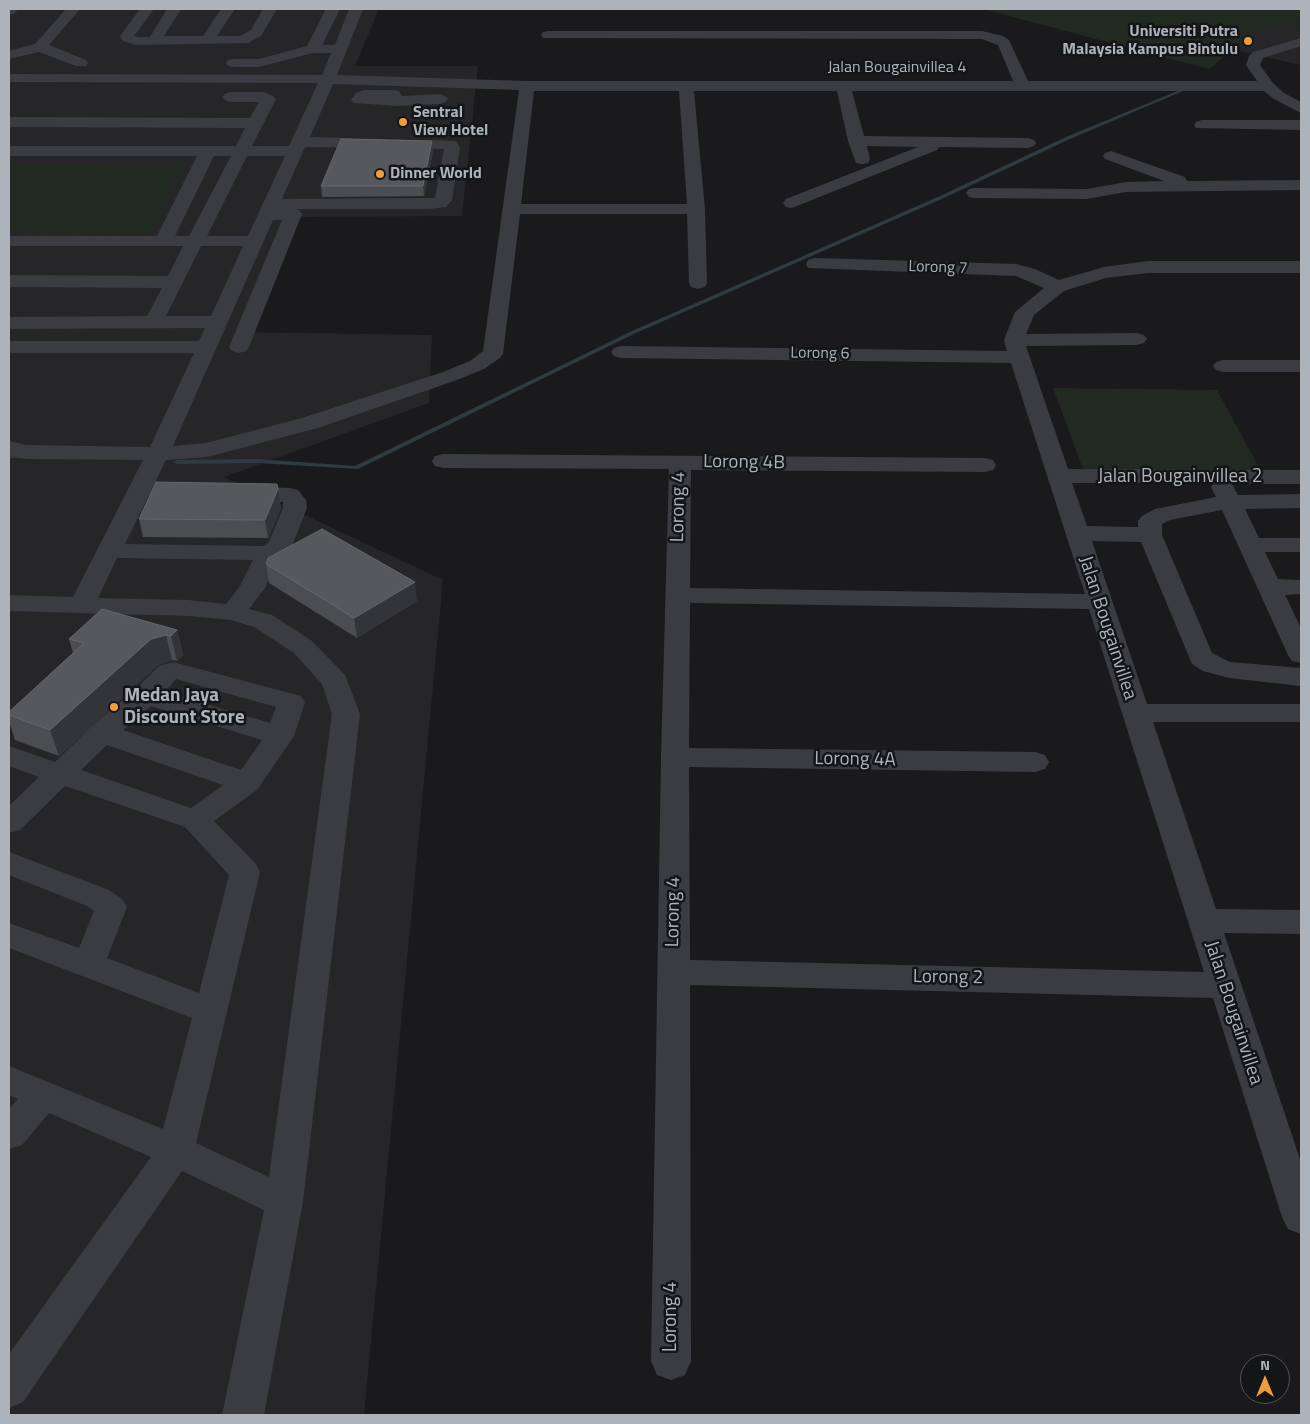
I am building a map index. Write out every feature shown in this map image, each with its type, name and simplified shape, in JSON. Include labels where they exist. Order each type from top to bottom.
[{"type":"street","points":[[40,47],[73,9]]},
{"type":"street","points":[[147,9],[127,36],[136,41],[243,40],[256,34],[270,9]]},
{"type":"street","points":[[155,40],[174,9]]},
{"type":"street","points":[[207,40],[228,9]]},
{"type":"street","points":[[313,49],[333,9]]},
{"type":"street","points":[[82,604],[109,551],[150,491],[158,454],[328,79],[356,9]]},
{"type":"street","points":[[548,35],[982,35],[998,39],[1004,43],[1022,85]]},
{"type":"street","points":[[1301,42],[1258,55],[1254,59],[1253,65],[1268,86],[1279,96],[1301,108]]},
{"type":"street","points":[[9,55],[40,47],[86,63],[9,64]]},
{"type":"street","points":[[220,63],[259,63],[313,49],[340,49]]},
{"type":"street","points":[[159,78],[170,63]]},
{"type":"street","name":"Jalan Bougainvillea 4","points":[[9,78],[113,84],[159,78],[328,79],[527,86],[1268,86]]},
{"type":"street","points":[[413,99],[456,99],[462,97],[466,84]]},
{"type":"street","points":[[9,448],[26,452],[158,454],[207,450],[310,423],[450,376],[477,364],[493,354],[527,86]]},
{"type":"street","points":[[686,86],[696,208],[698,282]]},
{"type":"street","points":[[843,86],[856,141],[866,172]]},
{"type":"street","points":[[154,323],[268,99],[264,97],[214,97]]},
{"type":"street","points":[[9,122],[255,123]]},
{"type":"street","points":[[1202,125],[1301,125]]},
{"type":"street","points":[[856,141],[1028,142]]},
{"type":"street","points":[[792,203],[944,142]]},
{"type":"street","points":[[9,151],[240,151],[297,147],[450,144],[452,146],[443,200],[440,203],[269,209]]},
{"type":"street","points":[[164,242],[208,151]]},
{"type":"street","points":[[1111,156],[1190,186]]},
{"type":"street","points":[[1126,187],[1152,171]]},
{"type":"street","points":[[975,193],[1087,194],[1126,187],[1301,185]]},
{"type":"street","points":[[512,208],[696,208]]},
{"type":"street","points":[[239,348],[293,214],[269,209]]},
{"type":"street","points":[[9,241],[254,241]]},
{"type":"street","name":"Lorong 7","points":[[815,264],[1016,270],[1028,273],[1057,287]]},
{"type":"street","points":[[1016,348],[1025,312],[1057,287],[1104,273],[1148,267],[1301,267]]},
{"type":"street","points":[[9,282],[174,282]]},
{"type":"street","points":[[9,323],[218,322]]},
{"type":"street","name":"Lorong 6","points":[[621,352],[1016,348],[1137,338]]},
{"type":"street","points":[[9,347],[206,347]]},
{"type":"street","name":"Jalan Bougainvillea","points":[[1016,348],[1301,1217]]},
{"type":"street","points":[[1222,366],[1301,366]]},
{"type":"street","name":"Lorong 4B","points":[[443,461],[985,465]]},
{"type":"street","name":"Lorong 4","points":[[671,1361],[675,757],[680,462]]},
{"type":"street","name":"Jalan Bougainvillea 2","points":[[1058,476],[1301,477]]},
{"type":"street","points":[[1218,476],[1270,587],[1298,641]]},
{"type":"street","points":[[218,492],[276,493],[290,495],[294,500],[294,508],[280,546],[269,554],[252,588],[233,612]]},
{"type":"street","points":[[1301,501],[1230,502],[1163,514],[1150,521],[1150,535],[1201,658],[1212,665],[1229,670],[1301,677]]},
{"type":"street","points":[[1077,534],[1150,535]]},
{"type":"street","points":[[1250,545],[1301,545]]},
{"type":"street","points":[[109,551],[269,554]]},
{"type":"street","points":[[1270,587],[1301,587]]},
{"type":"street","points":[[677,595],[1099,602]]},
{"type":"street","points":[[9,603],[82,604],[233,612],[263,621],[304,647],[335,682],[346,714],[284,1202],[244,1415]]},
{"type":"street","points":[[9,823],[59,773],[146,695],[168,672],[173,670],[290,701],[280,736],[247,783],[195,820]]},
{"type":"street","points":[[1135,713],[1301,713]]},
{"type":"street","points":[[102,733],[247,783]]},
{"type":"street","points":[[9,756],[195,820],[245,872],[176,1151],[9,1388]]},
{"type":"street","name":"Lorong 4A","points":[[675,757],[1035,762]]},
{"type":"street","points":[[9,863],[98,898],[111,908],[88,965]]},
{"type":"street","points":[[1203,921],[1301,922]]},
{"type":"street","points":[[9,935],[211,1011]]},
{"type":"street","name":"Lorong 2","points":[[673,972],[1224,985]]},
{"type":"street","points":[[9,1080],[176,1151],[284,1202]]},
{"type":"street","points":[[9,1134],[43,1095]]},
{"type":"shaded area","points":[[9,9],[379,9],[355,66],[478,66],[462,216],[285,217],[238,332],[432,335],[429,403],[224,477],[443,580],[364,1415],[9,1415]]},
{"type":"shaded area","points":[[983,9],[1301,9],[1301,25],[1256,30],[1209,69]]},
{"type":"shaded area","name":"Universiti Putra Malaysia Kampus Bintulu","points":[[1301,9],[1301,65],[1089,17]]},
{"type":"shaded area","points":[[9,163],[183,165],[149,234],[9,232]]},
{"type":"shaded area","points":[[1053,388],[1217,390],[1262,473],[1084,472]]},
{"type":"building","name":"Dinner World","points":[[341,139],[432,141],[423,186],[321,186]]},
{"type":"building","points":[[156,482],[277,484],[278,489],[265,520],[139,519]]},
{"type":"building","points":[[322,529],[415,582],[354,618],[266,564],[268,558]]},
{"type":"building","points":[[102,609],[177,630],[171,636],[166,635],[151,639],[50,730],[9,715],[9,712],[84,643],[69,639]]},
{"type":"waterway","points":[[177,462],[257,461],[356,468],[634,332],[942,197],[1068,138],[1181,91]]},
{"type":"waterway","points":[[9,456],[23,456]]},
{"type":"place","name":"Universiti Putra Malaysia Kampus Bintulu","points":[[1248,41]]},
{"type":"place","name":"Sentral View Hotel","points":[[403,122]]},
{"type":"place","name":"Dinner World","points":[[380,174]]},
{"type":"place","name":"Medan Jaya Discount Store","points":[[114,707]]}]
